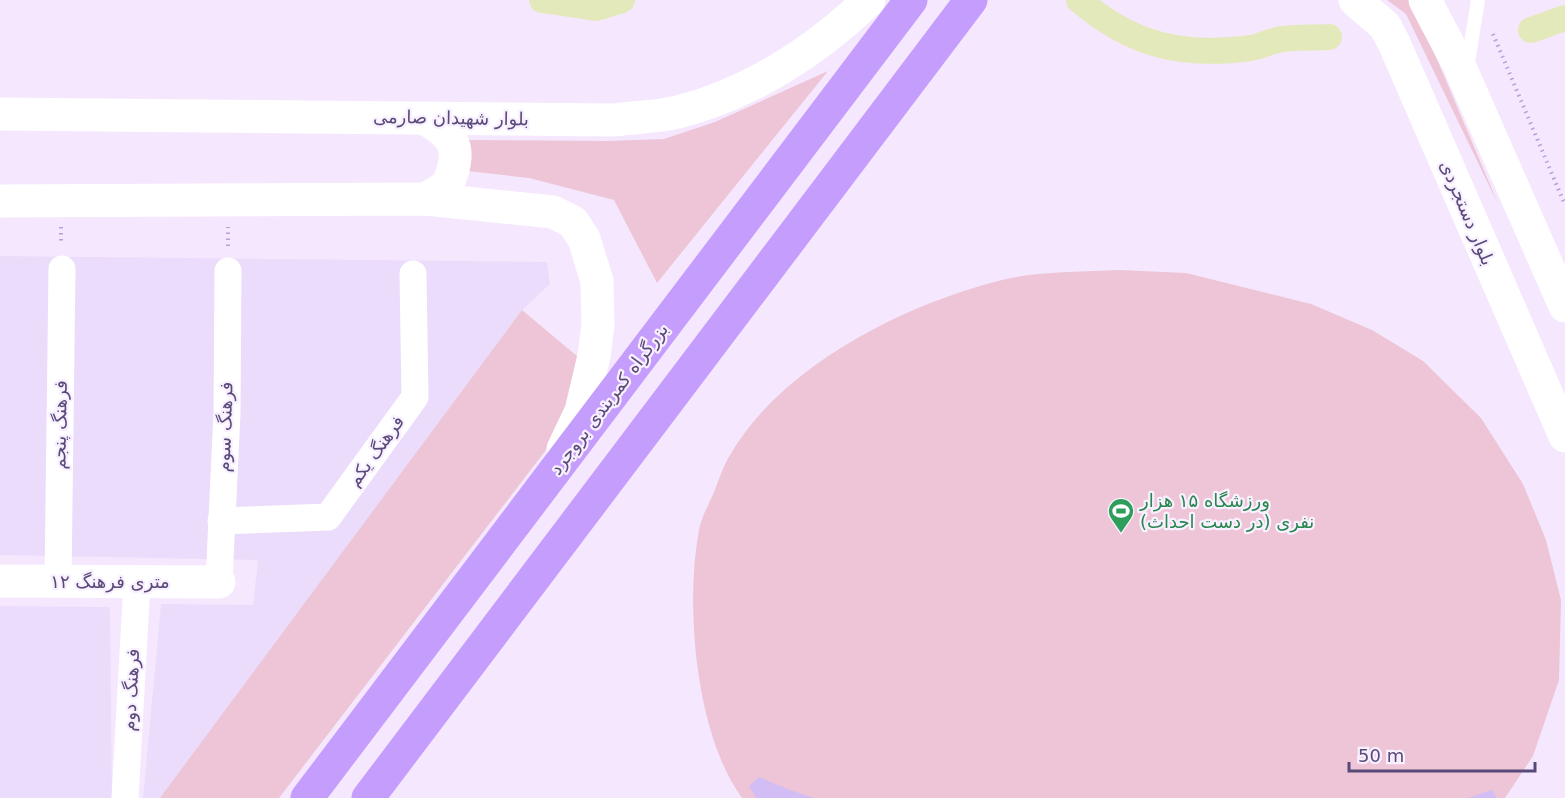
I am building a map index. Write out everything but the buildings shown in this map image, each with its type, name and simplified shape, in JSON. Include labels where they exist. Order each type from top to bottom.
[{"type":"highway","name":"بزرگراه کمربندی بروجرد","points":[[307,798],[911,0]]},
{"type":"highway","points":[[368,798],[971,0]]},
{"type":"street","name":"بلوار شهیدان صارمی","points":[[0,114],[614,120],[677,112],[756,83],[835,33],[869,0]]},
{"type":"street","points":[[944,38],[991,0]]},
{"type":"street","name":"بلوار دستجردی","points":[[1355,0],[1385,26],[1394,43],[1565,436]]},
{"type":"street","points":[[1425,0],[1466,80],[1565,306]]},
{"type":"street","points":[[424,118],[446,131],[453,143],[455,159],[447,186],[426,199]]},
{"type":"street","points":[[0,201],[228,202],[426,199],[553,212],[573,222],[584,239],[597,281],[598,325],[594,356],[580,411],[548,479]]},
{"type":"street","name":"فرهنگ پنجم","points":[[58,581],[62,269]]},
{"type":"street","name":"فرهنگ سوم","points":[[219,582],[226,413],[228,272]]},
{"type":"street","name":"فرهنگ یکم","points":[[221,521],[328,517],[415,397],[413,274]]},
{"type":"street","name":"۱۲ متری فرهنگ","points":[[0,581],[219,582]]},
{"type":"street","name":"فرهنگ دوم","points":[[125,798],[137,582]]},
{"type":"lane","points":[[1466,80],[1478,0]]},
{"type":"path","points":[[1492,32],[1565,205]]},
{"type":"path","points":[[60,202],[62,269]]},
{"type":"path","points":[[228,202],[228,272]]},
{"type":"shaded area","points":[[1387,0],[1412,0],[1499,206],[1406,14]]},
{"type":"shaded area","points":[[828,71],[657,283],[614,200],[529,178],[467,171],[465,140],[664,139],[715,122]]},
{"type":"shaded area","points":[[0,256],[547,262],[550,284],[522,310],[166,798],[143,798],[161,604],[253,605],[258,560],[0,555]]},
{"type":"shaded area","name":"ورزشگاه ۱۵ هزار نفری (در دست احداث)","points":[[1119,270],[1186,273],[1311,304],[1372,330],[1423,361],[1481,418],[1523,484],[1546,540],[1561,600],[1559,680],[1533,756],[1505,798],[742,798],[721,761],[707,717],[698,672],[693,593],[695,555],[701,521],[728,459],[752,423],[780,393],[813,367],[849,343],[887,322],[926,305],[1016,277],[1045,273]]},
{"type":"shaded area","points":[[522,310],[602,377],[279,798],[160,798]]},
{"type":"shaded area","points":[[0,606],[110,607],[112,798],[0,798]]},
{"type":"waterway","points":[[542,0],[596,8],[622,0]]},
{"type":"waterway","points":[[1079,0],[1099,16],[1139,38],[1181,49],[1203,51],[1251,48],[1283,39],[1329,37]]},
{"type":"waterway","points":[[1531,30],[1565,18]]},
{"type":"place","name":"ورزشگاه ۱۵ هزار نفری (در دست احداث)","points":[[1121,534]]}]
